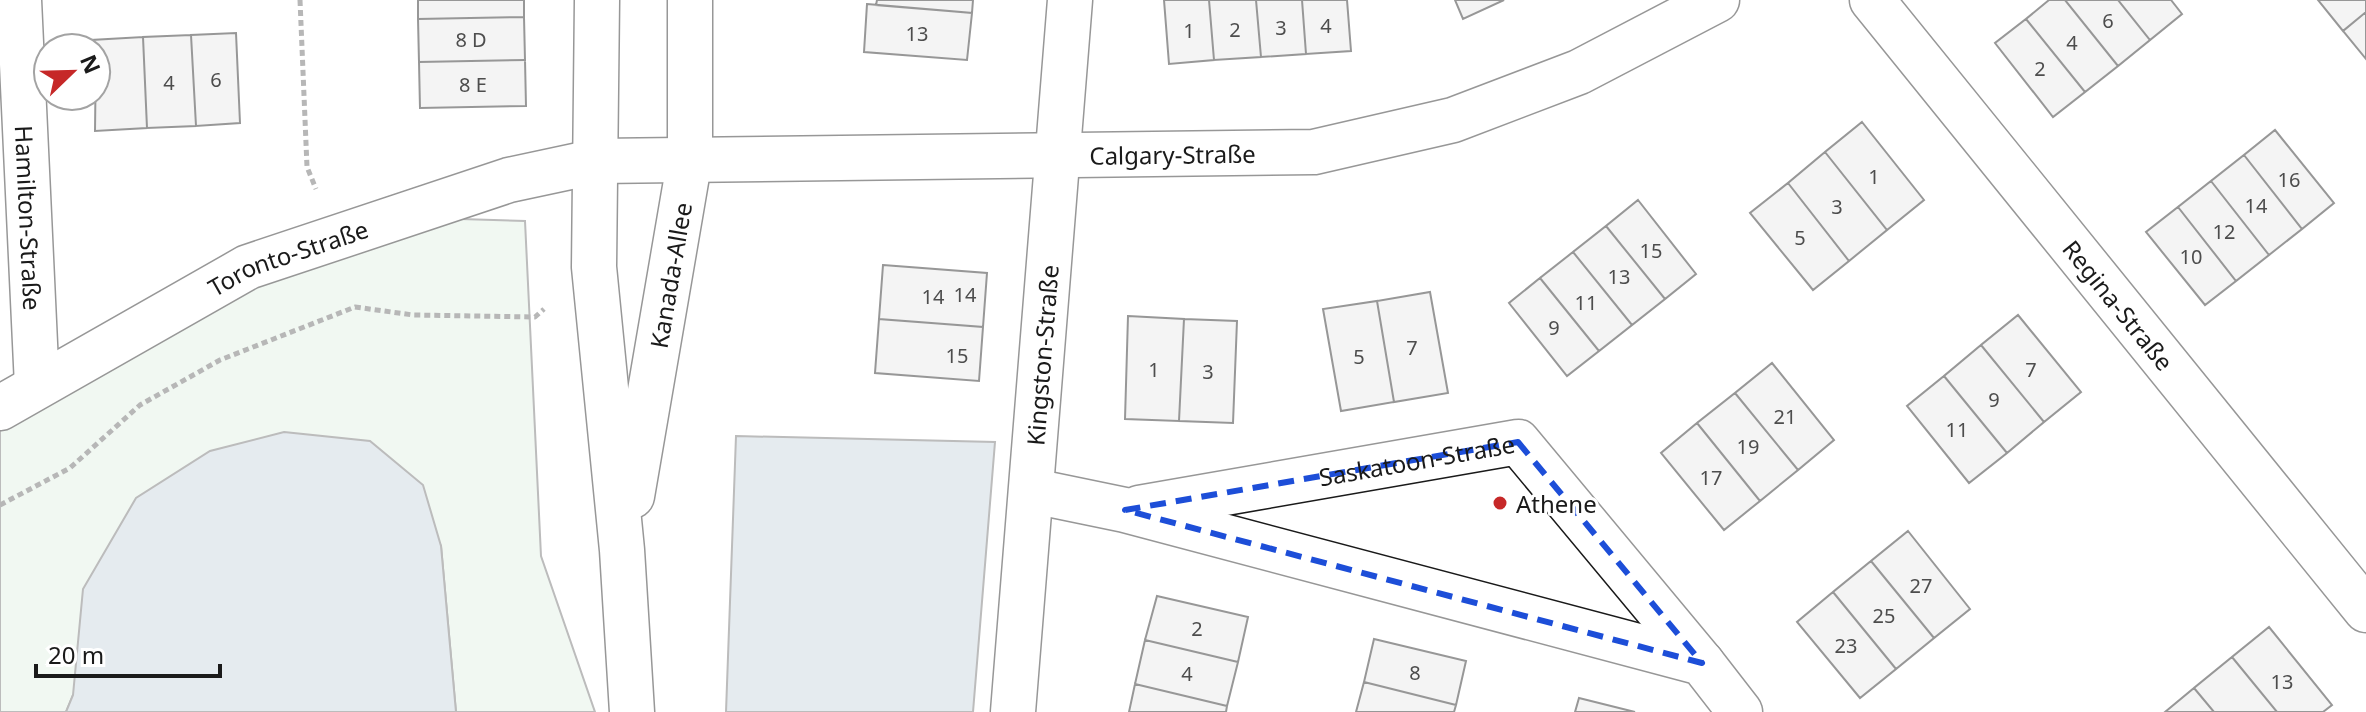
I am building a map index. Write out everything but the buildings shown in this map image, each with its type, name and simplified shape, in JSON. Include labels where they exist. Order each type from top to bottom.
[{"type":"street","name":"Hamilton-Straße","points":[[19,0],[37,386]]},
{"type":"street","name":"Kanada-Allee","points":[[597,0],[598,161],[594,267],[622,550],[632,712]]},
{"type":"street","name":"Kanada-Allee","points":[[622,550],[690,158],[690,0]]},
{"type":"street","name":"Kingston-Straße","points":[[1013,712],[1070,0]]},
{"type":"street","name":"Calgary-Straße","points":[[598,161],[1057,158],[1314,152],[1453,120],[1579,72],[1717,0]]},
{"type":"street","name":"Regina-Straße","points":[[1872,0],[2366,610]]},
{"type":"street","name":"Toronto-Straße","points":[[0,408],[248,267],[509,180],[598,161]]},
{"type":"street","name":"Saskatoon-Straße","points":[[1125,510],[1518,442],[1740,712]]},
{"type":"street","name":"Saskatoon-Straße","points":[[1033,491],[1125,510],[1702,663]]},
{"type":"path","points":[[300,0],[307,167],[335,236]]},
{"type":"path","points":[[0,505],[70,468],[140,405],[220,360],[288,331],[355,307],[413,315],[535,317],[594,267]]},
{"type":"highlighted area","points":[[1518,442],[1702,663],[1125,510]]},
{"type":"green space","points":[[394,217],[525,221],[541,556],[595,712],[456,712],[441,546],[73,695],[66,712],[0,712],[0,408]]},
{"type":"shaded area","points":[[284,432],[370,441],[423,485],[441,546],[456,712],[66,712],[73,695],[83,589],[136,498],[210,451]]},
{"type":"shaded area","points":[[736,436],[995,442],[973,712],[726,712]]},
{"type":"place","name":"Athene","points":[[1500,503]]}]
